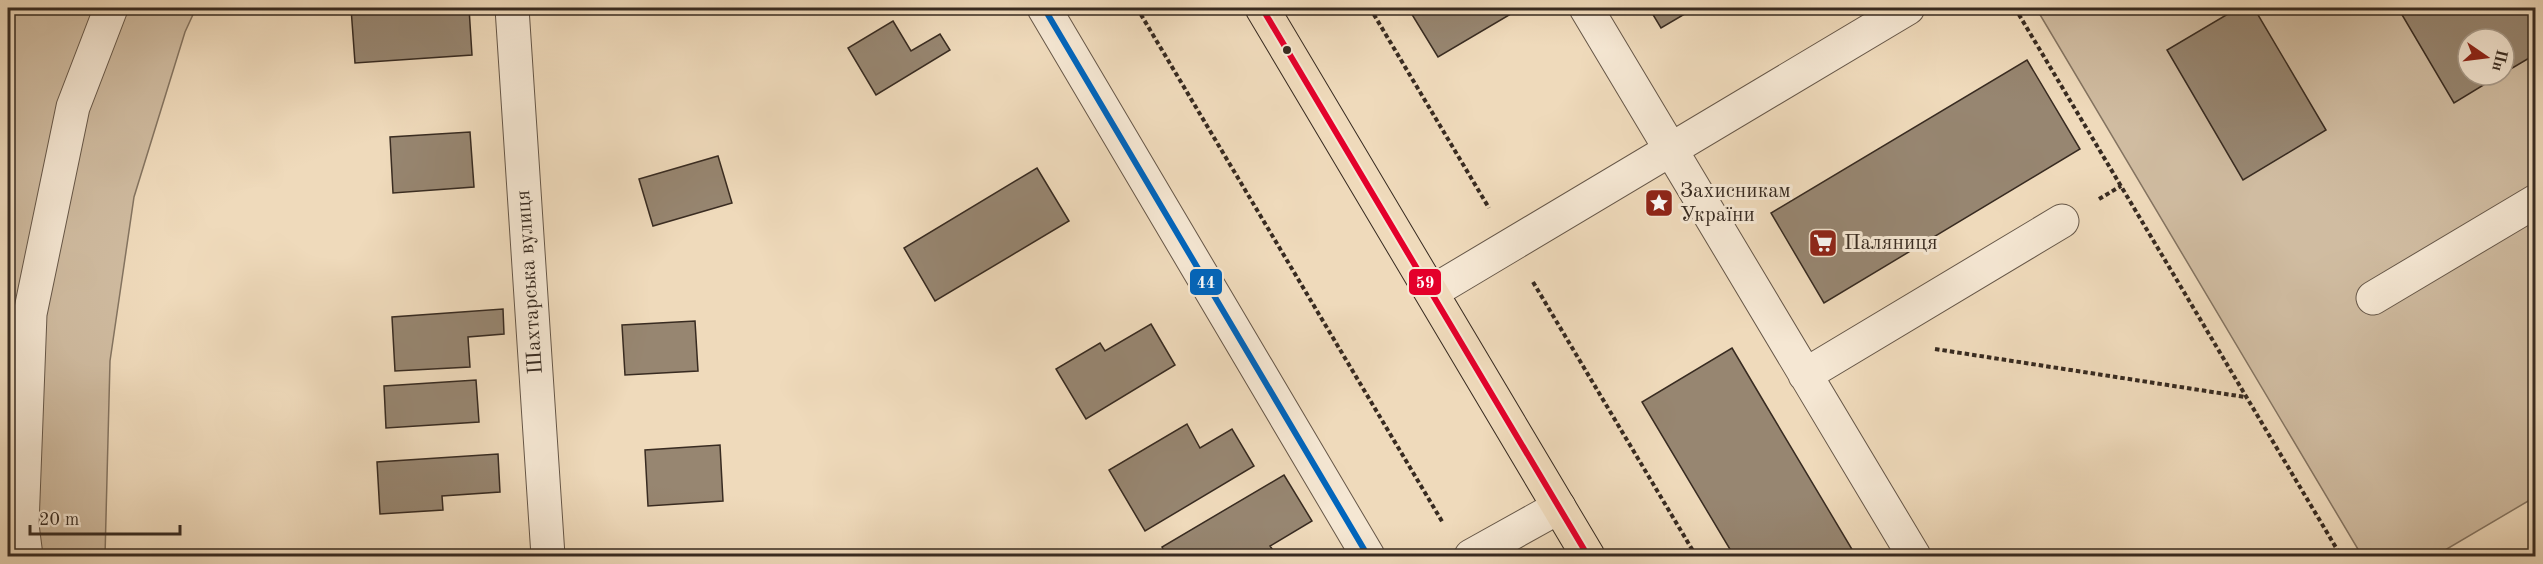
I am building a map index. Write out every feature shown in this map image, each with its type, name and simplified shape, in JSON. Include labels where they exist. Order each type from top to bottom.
[{"type":"main road","points":[[1262,8],[1588,556]]},
{"type":"street","points":[[26,556],[22,525],[30,314],[73,107],[111,8]]},
{"type":"street","name":"Шахтарська вулиця","points":[[512,8],[548,556]]},
{"type":"street","points":[[1044,8],[1368,556]]},
{"type":"street","points":[[1586,8],[1914,556]]},
{"type":"street","points":[[1432,292],[1908,8]]},
{"type":"street","points":[[2373,298],[2535,201]]},
{"type":"street","points":[[1805,375],[2062,221]]},
{"type":"street","points":[[1471,556],[1559,507]]},
{"type":"path","points":[[1137,8],[1445,526]]},
{"type":"path","points":[[2015,8],[2341,556]]},
{"type":"path","points":[[1867,338],[2246,397]]},
{"type":"shaded area","points":[[8,8],[196,8],[185,32],[134,197],[110,361],[105,556],[8,556]]},
{"type":"shaded area","points":[[2036,8],[2535,8],[2535,497],[2435,556],[2362,556]]},
{"type":"building","points":[[351,8],[469,8],[472,55],[355,63]]},
{"type":"building","points":[[1408,8],[1521,8],[1438,57]]},
{"type":"building","points":[[1649,8],[1695,8],[1661,28]]},
{"type":"building","points":[[2238,8],[2254,8],[2326,130],[2243,180],[2167,50]]},
{"type":"building","points":[[2398,8],[2526,8],[2536,23],[2536,54],[2516,66],[2516,27],[2456,27],[2456,87],[2480,87],[2454,103]]},
{"type":"building","points":[[893,21],[911,51],[940,34],[950,50],[876,95],[848,48]]},
{"type":"building","points":[[2027,60],[2080,149],[1824,303],[1771,213]]},
{"type":"building","points":[[470,132],[474,187],[393,193],[390,137]]},
{"type":"building","points":[[718,156],[732,203],[653,226],[639,179]]},
{"type":"building","points":[[1037,168],[1069,221],[935,301],[904,248]]},
{"type":"building","points":[[503,309],[504,334],[468,337],[470,367],[395,371],[392,317]]},
{"type":"building","points":[[695,321],[698,371],[625,375],[622,325]]},
{"type":"building","points":[[1151,324],[1175,365],[1086,419],[1056,369],[1100,343],[1105,351]]},
{"type":"building","points":[[1732,348],[1856,556],[1734,556],[1642,402]]},
{"type":"building","points":[[476,380],[479,422],[386,428],[384,386]]},
{"type":"building","points":[[1187,424],[1200,448],[1232,429],[1254,466],[1145,531],[1109,470]]},
{"type":"building","points":[[720,445],[723,501],[648,506],[645,450]]},
{"type":"building","points":[[498,454],[500,492],[442,496],[443,510],[380,514],[377,462]]},
{"type":"building","points":[[1284,475],[1312,521],[1270,546],[1277,556],[1167,556],[1162,547]]},
{"type":"transit line","name":"44","points":[[1044,8],[1368,556]]},
{"type":"transit line","name":"59","points":[[1262,8],[1588,556]]},
{"type":"place","name":"Захисникам України","points":[[1659,203]]},
{"type":"place","name":"Паляниця","points":[[1823,243]]}]
